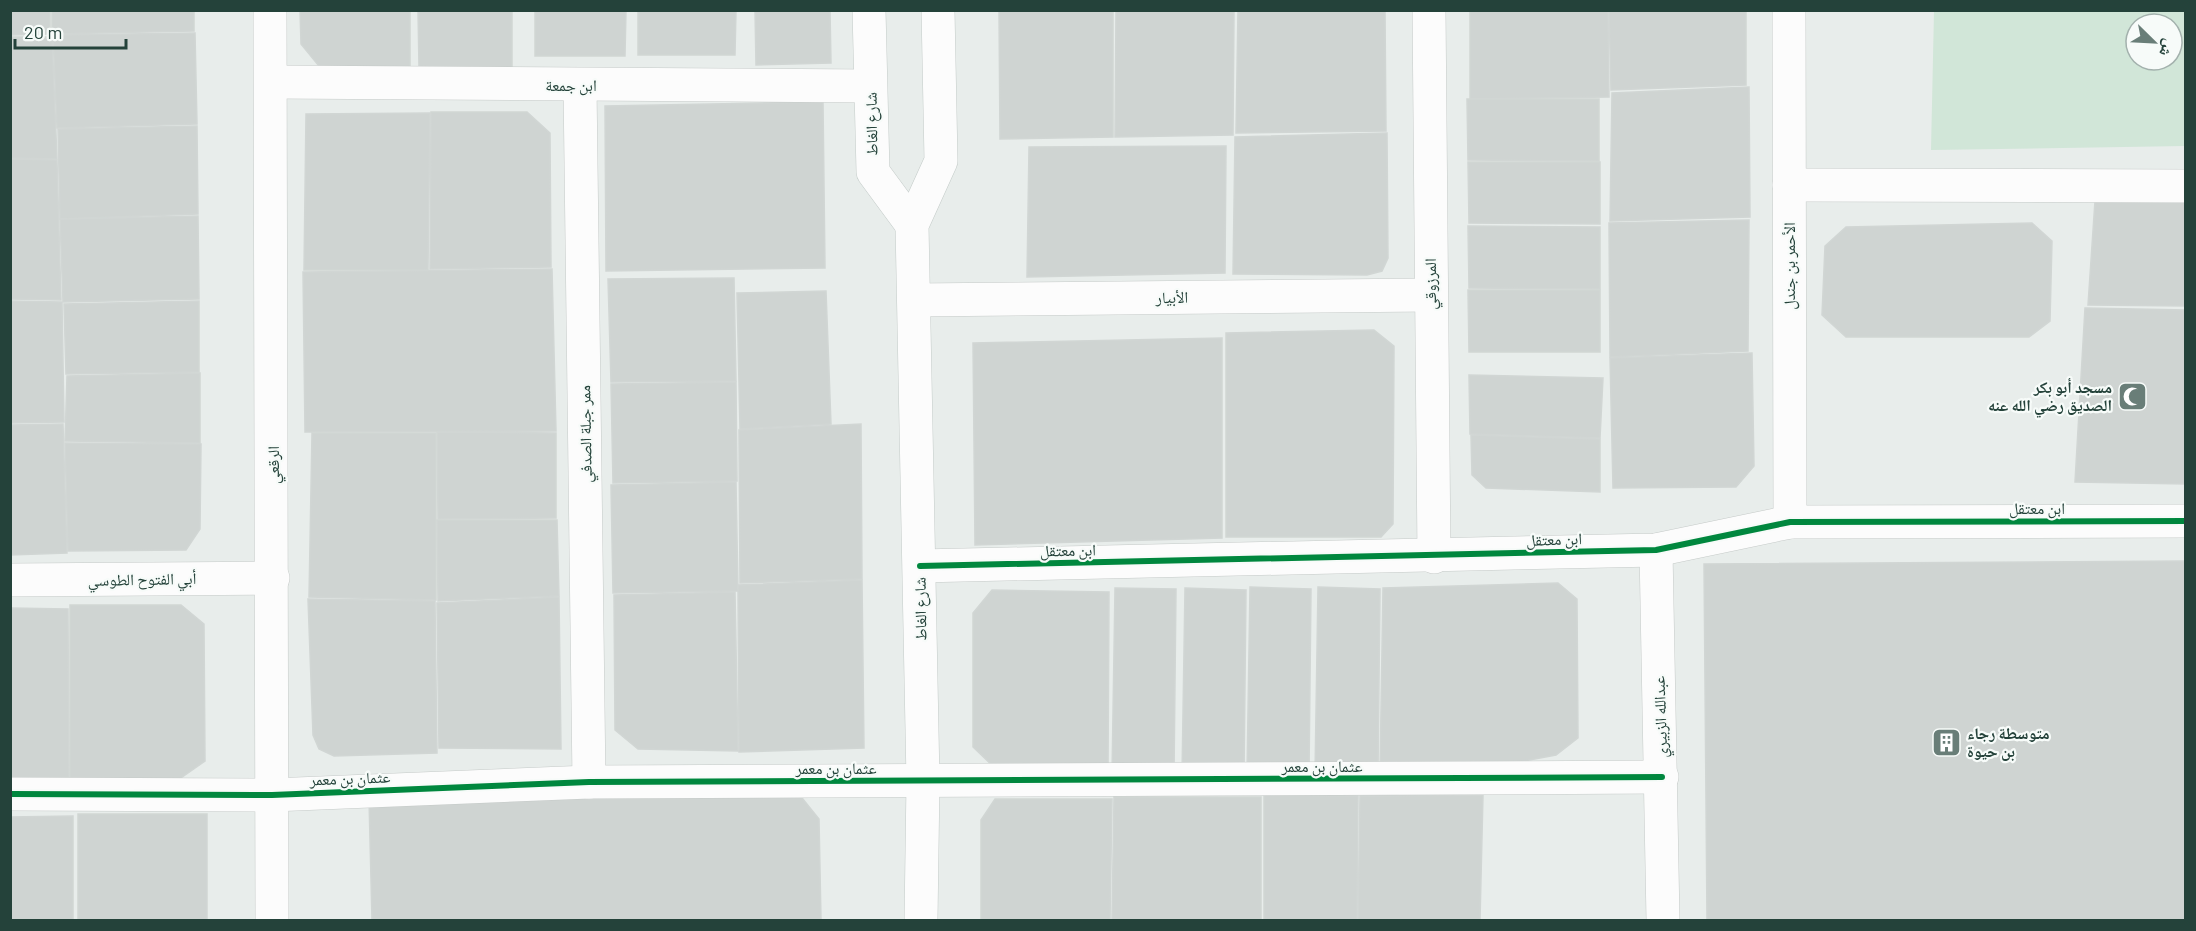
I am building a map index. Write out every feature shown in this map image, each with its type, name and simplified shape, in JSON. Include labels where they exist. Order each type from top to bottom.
[{"type":"street","name":"الرقعي","points":[[270,10],[272,82],[272,921]]},
{"type":"street","name":"شارع الغاط","points":[[868,10],[873,172],[912,225]]},
{"type":"street","name":"شارع الغاط","points":[[921,921],[923,781],[912,225],[941,161],[938,10]]},
{"type":"street","name":"المرزوقي","points":[[1430,10],[1430,295],[1434,556]]},
{"type":"street","name":"الأحمر بن جندل","points":[[1789,10],[1790,522]]},
{"type":"street","name":"ابن جمعة","points":[[272,82],[580,86],[870,86]]},
{"type":"street","name":"ممر جبلة الصدفي","points":[[580,86],[589,782]]},
{"type":"street","points":[[1790,184],[2186,186]]},
{"type":"street","name":"الأبيار","points":[[914,300],[1430,295]]},
{"type":"street","name":"ابن معتقل","points":[[920,566],[1656,550],[1790,522],[2186,521]]},
{"type":"street","name":"عبدالله الزبيري","points":[[1656,550],[1663,921]]},
{"type":"street","name":"أبي الفتوح الطوسي","points":[[10,580],[273,578]]},
{"type":"street","name":"عثمان بن معمر","points":[[10,794],[272,795],[589,782],[1662,777]]},
{"type":"green space","points":[[1934,11],[2185,11],[2185,146],[1931,150]]},
{"type":"building","points":[[10,10],[50,10],[50,34],[10,35]]},
{"type":"building","points":[[52,10],[194,10],[194,31],[52,34]]},
{"type":"building","points":[[300,10],[410,10],[410,69],[319,66],[301,44]]},
{"type":"building","points":[[418,10],[512,10],[512,69],[419,67]]},
{"type":"building","points":[[535,10],[626,10],[625,56],[535,56]]},
{"type":"building","points":[[638,10],[736,10],[735,55],[638,55]]},
{"type":"building","points":[[755,10],[830,10],[831,63],[756,65]]},
{"type":"building","points":[[999,10],[1113,10],[1113,137],[1000,139]]},
{"type":"building","points":[[1116,10],[1234,10],[1233,135],[1115,137]]},
{"type":"building","points":[[1238,10],[1385,10],[1386,131],[1236,133]]},
{"type":"building","points":[[1470,10],[1608,10],[1609,97],[1470,99]]},
{"type":"building","points":[[1609,10],[1746,10],[1746,85],[1611,90]]},
{"type":"building","points":[[195,33],[197,124],[57,128],[53,35]]},
{"type":"building","points":[[10,37],[52,37],[57,159],[10,158]]},
{"type":"building","points":[[1749,87],[1750,217],[1610,221],[1612,93]]},
{"type":"building","points":[[1467,99],[1599,99],[1599,161],[1468,160]]},
{"type":"building","points":[[823,102],[825,268],[606,271],[605,106]]},
{"type":"building","points":[[431,112],[527,112],[550,133],[551,267],[430,269]]},
{"type":"building","points":[[430,113],[428,270],[304,270],[306,114]]},
{"type":"building","points":[[197,126],[198,214],[60,219],[58,129]]},
{"type":"building","points":[[1387,133],[1388,258],[1382,271],[1367,275],[1233,274],[1235,137]]},
{"type":"building","points":[[1226,146],[1225,273],[1027,277],[1029,147]]},
{"type":"building","points":[[10,159],[57,160],[61,300],[10,299]]},
{"type":"building","points":[[1468,162],[1600,162],[1600,224],[1469,223]]},
{"type":"building","points":[[2095,201],[2186,201],[2186,306],[2088,305]]},
{"type":"building","points":[[198,216],[199,299],[63,302],[60,219]]},
{"type":"building","points":[[1749,220],[1748,351],[1610,357],[1609,223]]},
{"type":"building","points":[[2032,223],[2052,241],[2050,321],[2029,337],[1846,337],[1822,315],[1825,246],[1846,227]]},
{"type":"building","points":[[1468,226],[1600,227],[1600,289],[1469,288]]},
{"type":"building","points":[[552,269],[556,431],[305,432],[303,272]]},
{"type":"building","points":[[734,278],[736,381],[611,382],[608,279]]},
{"type":"building","points":[[1468,290],[1600,290],[1600,352],[1469,352]]},
{"type":"building","points":[[826,291],[831,424],[740,429],[737,293]]},
{"type":"building","points":[[10,301],[62,302],[64,422],[10,423]]},
{"type":"building","points":[[199,301],[199,372],[66,374],[64,304]]},
{"type":"building","name":"مسجد أبو بكر الصديق رضي الله عنه","points":[[2085,308],[2186,310],[2186,484],[2075,482]]},
{"type":"building","points":[[1374,330],[1394,346],[1393,524],[1381,537],[1226,537],[1226,333]]},
{"type":"building","points":[[1222,338],[1222,538],[975,545],[973,343]]},
{"type":"building","points":[[1752,353],[1754,466],[1736,487],[1613,488],[1610,358]]},
{"type":"building","points":[[200,373],[200,443],[65,441],[67,376]]},
{"type":"building","points":[[1469,375],[1603,378],[1600,438],[1470,434]]},
{"type":"building","points":[[736,382],[737,481],[613,483],[611,384]]},
{"type":"building","points":[[63,424],[67,553],[10,555],[10,425]]},
{"type":"building","points":[[861,424],[862,579],[740,583],[739,430]]},
{"type":"building","points":[[437,432],[556,433],[556,518],[438,519]]},
{"type":"building","points":[[312,433],[436,433],[436,600],[309,597]]},
{"type":"building","points":[[1471,435],[1600,439],[1600,492],[1486,488],[1472,475]]},
{"type":"building","points":[[65,443],[201,444],[200,529],[186,550],[68,551]]},
{"type":"building","points":[[736,482],[738,591],[613,593],[611,485]]},
{"type":"building","points":[[437,520],[557,520],[559,596],[438,601]]},
{"type":"building","name":"متوسطة رجاء بن حيوة","points":[[2186,561],[2186,920],[1707,920],[1704,564]]},
{"type":"building","points":[[862,580],[864,748],[739,752],[738,585]]},
{"type":"building","points":[[1558,583],[1577,599],[1578,738],[1556,755],[1492,767],[1380,772],[1383,588]]},
{"type":"building","points":[[1250,587],[1311,589],[1309,774],[1247,775]]},
{"type":"building","points":[[1318,587],[1380,589],[1378,774],[1315,775]]},
{"type":"building","points":[[1115,588],[1176,589],[1174,775],[1112,776]]},
{"type":"building","points":[[1185,588],[1246,590],[1244,775],[1182,776]]},
{"type":"building","points":[[992,590],[1109,592],[1108,772],[996,769],[973,747],[973,613]]},
{"type":"building","points":[[735,592],[738,751],[638,749],[615,730],[614,595]]},
{"type":"building","points":[[559,597],[561,749],[439,748],[437,603]]},
{"type":"building","points":[[308,599],[435,601],[437,753],[334,756],[319,749],[313,735]]},
{"type":"building","points":[[70,605],[181,605],[204,624],[205,761],[175,782],[70,784]]},
{"type":"building","points":[[10,608],[68,609],[69,779],[10,778]]},
{"type":"building","points":[[798,793],[819,819],[821,920],[372,920],[369,799]]},
{"type":"building","points":[[1264,795],[1358,796],[1357,920],[1264,920]]},
{"type":"building","points":[[1483,795],[1480,920],[1358,920],[1360,796]]},
{"type":"building","points":[[1114,797],[1261,797],[1261,920],[1112,920]]},
{"type":"building","points":[[995,799],[1112,799],[1110,920],[981,920],[981,820]]},
{"type":"building","points":[[78,814],[207,814],[207,920],[78,920]]},
{"type":"building","points":[[73,816],[73,920],[10,920],[10,817]]},
{"type":"cycle path","points":[[920,566],[1656,550],[1790,522],[2186,521]]},
{"type":"cycle path","points":[[10,794],[272,795],[589,782],[1662,777]]},
{"type":"place","name":"مسجد أبو بكر الصديق رضي الله عنه","points":[[2133,396]]},
{"type":"place","name":"متوسطة رجاء بن حيوة","points":[[1946,742]]}]
